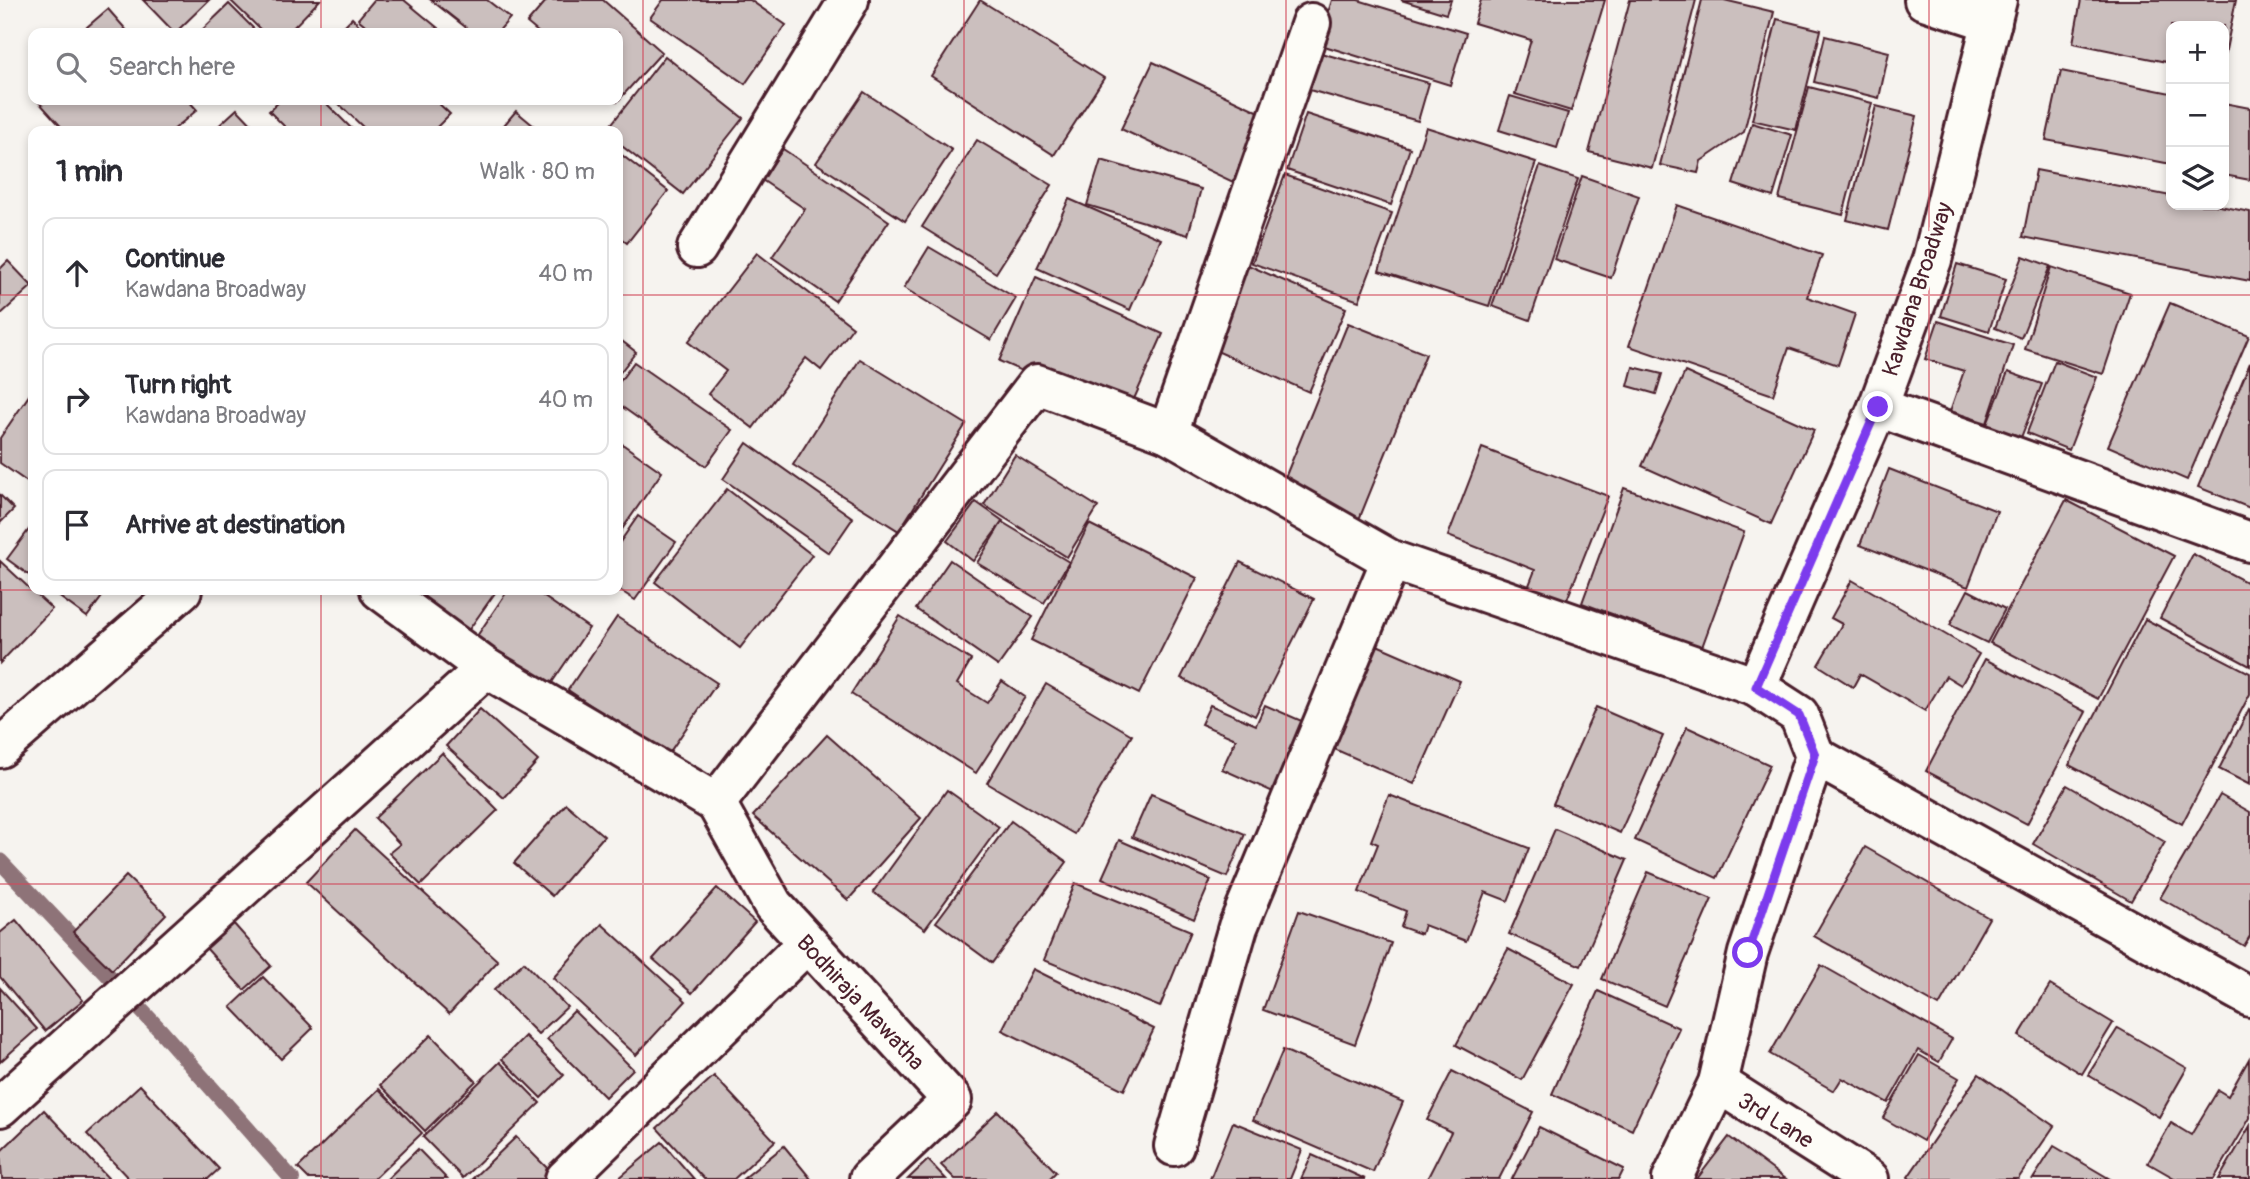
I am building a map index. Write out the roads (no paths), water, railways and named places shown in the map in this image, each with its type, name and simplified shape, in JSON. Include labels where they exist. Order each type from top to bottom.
[{"type":"street","points":[[697,248],[849,0]]},
{"type":"street","points":[[1924,0],[1994,11]]},
{"type":"street","name":"Kawdana Broadway","points":[[1756,687],[1878,407],[1932,260],[1994,11]]},
{"type":"street","points":[[1168,433],[1311,23]]},
{"type":"street","points":[[387,595],[486,667],[716,803],[1037,384],[1168,433],[1391,560],[1756,687],[1799,715],[1815,755],[2250,997]]},
{"type":"street","points":[[1878,407],[2250,542]]},
{"type":"street","points":[[1174,1146],[1238,927],[1391,560]]},
{"type":"street","points":[[0,748],[176,595]]},
{"type":"street","points":[[0,1107],[146,978],[486,667]]},
{"type":"street","points":[[1672,1179],[1718,1083],[1748,953],[1815,755]]},
{"type":"street","name":"Bodhiraja Mawatha","points":[[716,803],[773,905],[952,1100],[869,1179]]},
{"type":"street","points":[[565,1179],[807,943]]},
{"type":"street","name":"3rd Lane","points":[[1718,1083],[1869,1179]]},
{"type":"waterway","points":[[0,861],[161,1031],[292,1179]]}]
